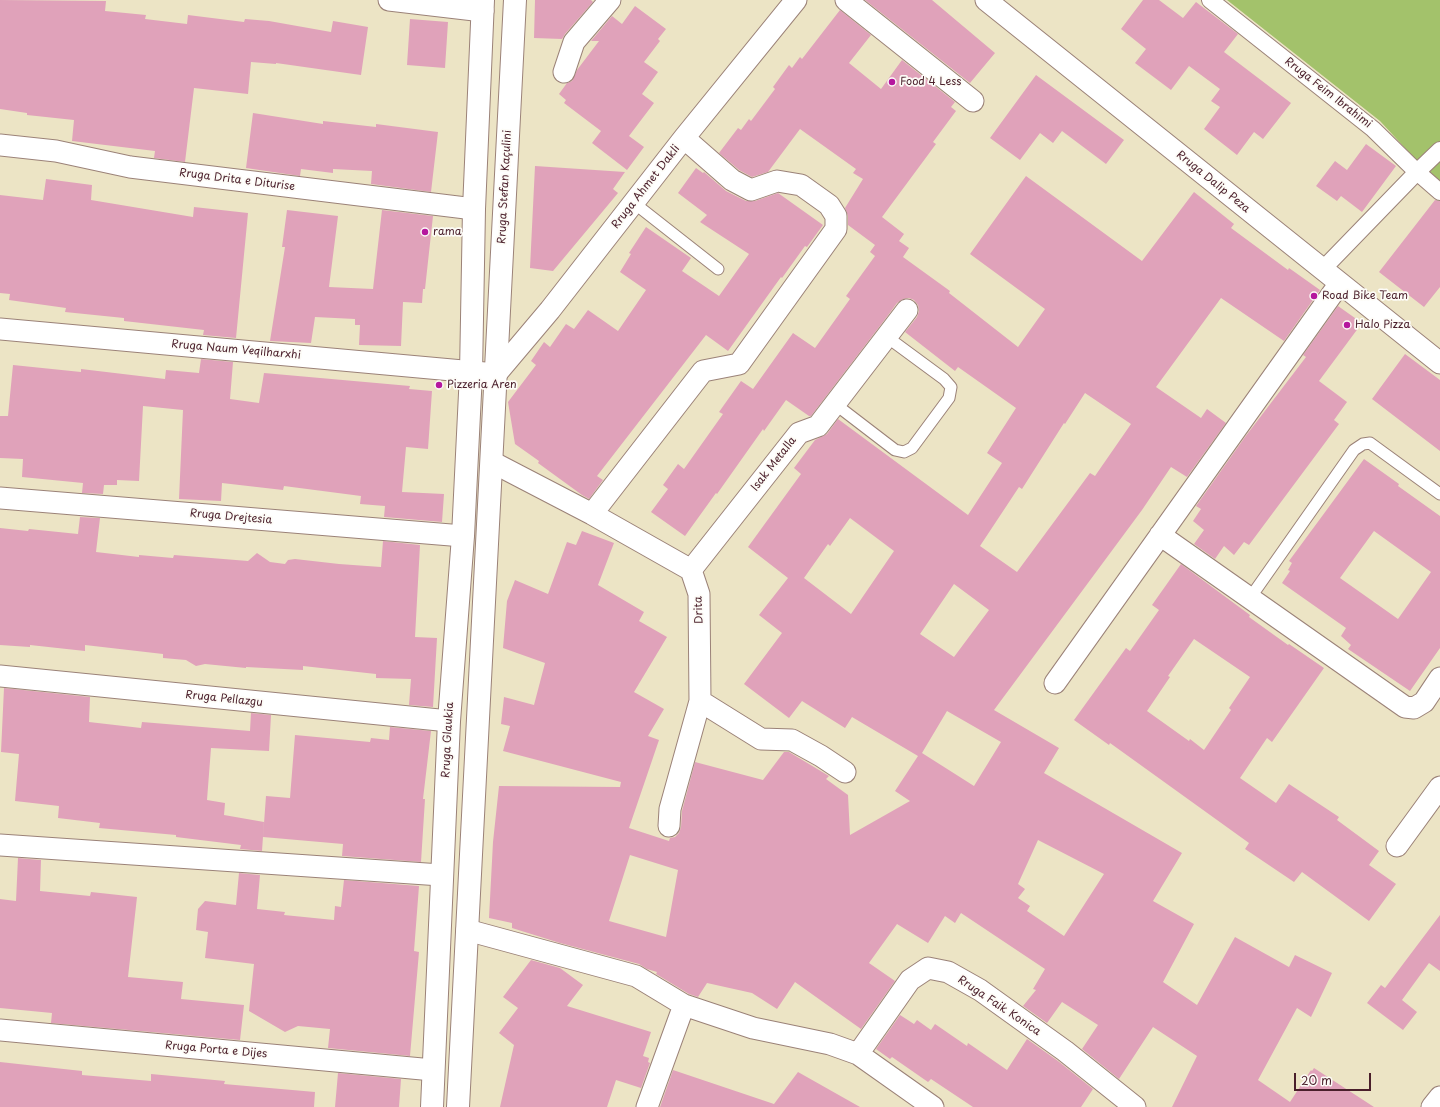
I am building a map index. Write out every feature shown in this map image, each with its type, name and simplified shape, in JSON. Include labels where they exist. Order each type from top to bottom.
[{"type":"main road","name":"Rruga Stefan Kaçulini","points":[[496,374],[515,0]]},
{"type":"main road","points":[[471,372],[474,209],[483,5]]},
{"type":"main road","name":"Rruga Glaukia","points":[[432,1107],[448,721],[463,536],[471,372]]},
{"type":"main road","points":[[458,1107],[496,374]]},
{"type":"street","points":[[388,0],[483,5]]},
{"type":"street","points":[[564,72],[574,42],[610,0]]},
{"type":"street","name":"Rruga Ahmet Dakli","points":[[496,374],[550,310],[684,138],[796,0]]},
{"type":"street","points":[[846,0],[973,101]]},
{"type":"street","name":"Rruga Dalip Peza","points":[[986,0],[1440,363]]},
{"type":"street","name":"Rruga Feim Ibrahimi","points":[[1210,0],[1373,128],[1416,172],[1440,192]]},
{"type":"street","points":[[592,514],[703,372],[739,364],[836,229],[836,216],[829,205],[801,186],[777,181],[752,190],[732,180],[684,138]]},
{"type":"street","name":"Rruga Drita e Diturise","points":[[0,145],[56,151],[130,167],[474,209]]},
{"type":"street","points":[[1323,270],[1416,172],[1440,150]]},
{"type":"street","points":[[1055,683],[1340,283]]},
{"type":"street","name":"Isak Metalla","points":[[691,570],[798,433],[818,426],[907,310]]},
{"type":"street","name":"Rruga Naum Veqilharxhi","points":[[0,329],[496,374]]},
{"type":"street","points":[[492,462],[592,514],[691,570]]},
{"type":"street","name":"Rruga Drejtesia","points":[[0,498],[463,536]]},
{"type":"street","points":[[1160,535],[1405,707],[1414,708],[1424,702],[1440,678]]},
{"type":"street","name":"Drita","points":[[669,826],[670,809],[700,701],[699,594],[691,570]]},
{"type":"street","name":"Rruga Pellazgu","points":[[0,676],[448,721]]},
{"type":"street","points":[[700,701],[761,739],[792,740],[821,756],[845,772]]},
{"type":"street","points":[[1397,846],[1440,787]]},
{"type":"street","points":[[0,845],[441,875]]},
{"type":"street","points":[[467,930],[636,976],[684,1005],[753,1028],[830,1044],[858,1054],[913,1101],[934,1107]]},
{"type":"street","name":"Rruga Faik Konica","points":[[858,1054],[910,980],[928,968],[948,972],[980,990],[1065,1051],[1135,1107]]},
{"type":"street","points":[[647,1107],[684,1005]]},
{"type":"street","name":"Rruga Porta e Dijes","points":[[0,1030],[433,1070]]},
{"type":"street","points":[[1432,1107],[1440,1097]]},
{"type":"lane","points":[[634,203],[718,268]]},
{"type":"lane","points":[[835,404],[895,450],[904,452],[912,448],[949,398],[951,387],[944,379],[887,337]]},
{"type":"lane","points":[[1250,598],[1354,450],[1363,444],[1370,443],[1440,494]]},
{"type":"green space","points":[[1227,0],[1440,0],[1440,183],[1430,175],[1380,121]]},
{"type":"building","points":[[0,0],[106,1],[105,11],[146,15],[145,19],[187,24],[188,15],[244,22],[245,19],[269,21],[331,32],[333,21],[368,27],[361,75],[276,63],[251,62],[248,94],[194,88],[185,162],[154,158],[155,151],[72,141],[74,120],[27,115],[27,113],[0,109]]},
{"type":"building","points":[[535,0],[591,0],[593,2],[562,39],[534,38]]},
{"type":"building","points":[[865,0],[932,0],[995,53],[970,83]]},
{"type":"building","points":[[1143,0],[1159,0],[1183,18],[1196,2],[1238,34],[1224,52],[1291,103],[1263,139],[1254,132],[1237,155],[1204,129],[1220,107],[1211,101],[1220,89],[1189,66],[1171,90],[1135,63],[1146,49],[1121,29]]},
{"type":"building","points":[[635,6],[666,29],[658,39],[660,41],[644,62],[658,72],[642,94],[654,103],[629,136],[644,147],[627,170],[592,143],[601,131],[564,103],[566,100],[559,94],[567,83],[572,81],[577,70],[599,41],[591,41],[612,16],[622,24]]},
{"type":"building","points":[[840,10],[871,35],[849,63],[881,89],[902,60],[955,102],[951,107],[956,111],[933,142],[936,144],[882,217],[904,234],[899,241],[909,248],[903,257],[950,291],[949,293],[1018,347],[1045,309],[970,254],[1026,176],[1142,261],[1194,192],[1234,224],[1231,228],[1288,270],[1289,268],[1320,290],[1284,341],[1221,298],[1156,387],[1201,418],[1207,409],[1226,423],[1187,477],[1171,467],[1142,510],[994,710],[1059,748],[1044,773],[1182,853],[1153,901],[1194,924],[1163,982],[1197,1005],[1235,937],[1289,967],[1295,955],[1332,973],[1311,1017],[1297,1008],[1258,1080],[1290,1102],[1311,1070],[1312,1071],[1314,1068],[1374,1107],[1172,1107],[1197,1056],[1153,1027],[1119,1079],[1082,1049],[1098,1025],[1062,1002],[1047,1023],[1023,1006],[1036,990],[1033,989],[1045,969],[961,913],[955,923],[945,916],[928,943],[897,924],[869,963],[895,981],[861,1029],[795,982],[777,1009],[752,993],[707,983],[698,997],[689,994],[656,974],[657,972],[647,969],[639,964],[560,943],[512,928],[512,923],[489,918],[493,842],[499,786],[620,787],[621,782],[503,751],[510,726],[501,724],[504,697],[534,705],[545,663],[503,648],[507,601],[515,580],[548,594],[567,542],[576,545],[582,531],[614,543],[598,585],[644,612],[639,621],[667,637],[634,692],[664,709],[648,736],[659,740],[629,828],[669,841],[670,838],[675,837],[679,833],[682,811],[695,762],[763,780],[784,752],[789,752],[829,776],[826,779],[848,795],[850,835],[910,801],[895,791],[918,756],[852,717],[845,728],[802,701],[789,718],[744,684],[782,633],[759,615],[788,578],[748,547],[801,474],[794,468],[815,440],[827,434],[838,419],[968,515],[1002,463],[987,453],[1016,408],[958,367],[955,371],[905,332],[917,317],[919,311],[918,305],[914,300],[909,298],[903,299],[897,303],[811,416],[786,400],[685,536],[651,512],[668,489],[663,485],[678,464],[684,469],[723,414],[719,412],[741,381],[753,389],[793,333],[815,348],[850,299],[846,296],[875,256],[870,252],[875,245],[848,225],[848,216],[845,208],[863,179],[853,173],[856,169],[800,129],[768,172],[752,177],[739,170],[719,153],[738,128],[741,130],[749,119],[751,121],[775,89],[773,87],[789,65],[792,68],[800,57],[802,59]],"holes":[[[1085,393],[1131,424],[1095,476],[1090,473],[1017,572],[980,546],[1019,487],[1022,489],[1064,423],[1065,424]],[[850,518],[894,551],[851,614],[804,578],[828,544],[830,546]],[[954,584],[989,610],[954,657],[920,634]],[[947,711],[1001,742],[974,786],[922,753]],[[1038,840],[1104,874],[1064,936],[1027,911],[1030,906],[1018,898],[1025,889],[1018,884]],[[630,855],[678,870],[666,937],[609,921]]]},
{"type":"building","points":[[410,19],[448,22],[445,68],[407,65]]},
{"type":"building","points":[[1036,75],[1124,140],[1106,164],[1062,131],[1053,143],[1040,133],[1020,160],[990,138]]},
{"type":"building","points":[[253,113],[323,124],[323,121],[376,127],[376,124],[438,132],[431,192],[371,184],[372,171],[333,169],[333,173],[301,169],[300,176],[246,168]]},
{"type":"building","points":[[1366,144],[1396,166],[1362,212],[1341,196],[1337,201],[1316,186],[1335,161],[1347,170]]},
{"type":"building","points":[[535,166],[625,172],[613,189],[618,193],[553,271],[530,268]]},
{"type":"building","points":[[696,168],[703,173],[704,172],[726,191],[746,201],[755,201],[778,193],[823,225],[807,247],[805,246],[782,278],[781,277],[728,351],[706,335],[597,476],[603,480],[589,499],[538,463],[539,461],[515,444],[508,402],[536,365],[531,361],[544,342],[550,347],[566,324],[574,329],[588,310],[618,331],[646,290],[620,272],[631,254],[629,253],[646,227],[691,258],[682,271],[719,296],[749,254],[700,222],[707,215],[678,193]]},
{"type":"building","points":[[46,179],[92,185],[91,200],[193,217],[194,207],[248,213],[236,338],[203,335],[204,330],[124,321],[124,318],[65,312],[66,308],[9,300],[10,294],[0,293],[0,195],[43,200]]},
{"type":"building","points":[[1435,200],[1440,201],[1440,287],[1424,307],[1379,272]]},
{"type":"building","points":[[287,210],[338,216],[329,287],[373,289],[382,210],[433,216],[425,289],[423,289],[422,303],[403,302],[401,346],[359,345],[360,325],[355,325],[355,319],[315,317],[311,343],[270,341],[285,247],[282,247]]},
{"type":"building","points":[[1338,306],[1362,323],[1319,381],[1347,402],[1334,420],[1339,424],[1249,545],[1244,542],[1234,555],[1224,546],[1215,559],[1194,544],[1204,530],[1193,521],[1201,509],[1196,506],[1245,437],[1306,357],[1303,355]]},
{"type":"building","points":[[1405,354],[1440,380],[1440,451],[1372,399]]},
{"type":"building","points":[[201,359],[233,362],[230,399],[259,403],[264,373],[410,386],[409,389],[432,391],[428,449],[406,447],[402,492],[444,494],[442,522],[384,517],[385,506],[360,504],[361,496],[284,486],[283,490],[222,483],[221,501],[179,499],[183,410],[143,406],[139,481],[117,480],[117,485],[104,485],[103,494],[82,493],[83,483],[22,477],[23,459],[0,458],[0,416],[8,416],[13,365],[81,372],[81,369],[165,379],[166,370],[199,373]]},
{"type":"building","points":[[1364,459],[1440,516],[1440,648],[1410,691],[1348,649],[1351,645],[1341,636],[1346,628],[1282,583],[1290,571],[1288,570],[1292,563],[1289,561]],"holes":[[[1374,531],[1431,572],[1398,619],[1340,578]]]},
{"type":"building","points":[[80,517],[100,518],[96,552],[139,557],[139,555],[173,558],[174,555],[248,561],[257,553],[270,562],[285,564],[288,560],[295,559],[381,567],[383,541],[420,545],[415,637],[437,638],[433,707],[409,705],[411,679],[376,678],[376,674],[303,666],[303,670],[246,668],[205,664],[196,666],[186,660],[163,658],[163,654],[85,645],[85,651],[30,645],[30,647],[0,645],[0,528],[28,531],[29,529],[78,534]]},
{"type":"building","points":[[1181,564],[1250,615],[1249,617],[1288,645],[1289,644],[1324,668],[1272,742],[1267,738],[1240,778],[1276,803],[1289,784],[1339,817],[1337,820],[1379,851],[1369,865],[1396,884],[1369,921],[1302,872],[1294,882],[1245,849],[1249,843],[1110,743],[1109,745],[1074,720],[1126,648],[1130,651],[1159,610],[1152,605]],"holes":[[[1194,639],[1250,677],[1229,708],[1231,710],[1204,750],[1147,711],[1170,677],[1168,676]]]},
{"type":"building","points":[[4,688],[90,697],[89,722],[141,728],[142,722],[250,731],[251,713],[271,715],[269,751],[211,748],[207,800],[225,803],[224,815],[264,822],[262,851],[240,849],[241,845],[176,837],[176,835],[99,828],[100,823],[58,818],[59,806],[15,801],[19,754],[1,752]]},
{"type":"building","points":[[390,727],[431,731],[423,799],[425,799],[421,862],[342,856],[343,844],[263,837],[266,796],[290,798],[295,735],[370,742],[371,738],[389,740]]},
{"type":"building","points":[[18,858],[41,860],[40,891],[90,896],[91,892],[137,897],[128,977],[183,982],[181,999],[244,1005],[240,1040],[51,1023],[52,1013],[0,1008],[0,899],[16,901]]},
{"type":"building","points":[[239,873],[260,875],[257,909],[285,912],[284,915],[334,920],[335,906],[341,907],[344,880],[419,886],[414,951],[419,952],[410,1056],[328,1048],[330,1029],[298,1026],[285,1032],[249,1011],[254,964],[205,958],[208,932],[196,930],[198,909],[205,901],[236,905]]},
{"type":"building","points":[[1440,915],[1440,971],[1429,963],[1402,1000],[1417,1012],[1403,1030],[1367,1003],[1381,985],[1385,988]]},
{"type":"building","points":[[531,960],[560,968],[583,985],[567,1006],[651,1032],[643,1056],[649,1058],[648,1062],[650,1063],[641,1088],[616,1080],[607,1107],[500,1107],[514,1045],[499,1033],[518,1008],[503,997]]},
{"type":"building","points":[[900,1015],[914,1024],[917,1020],[931,1030],[935,1024],[967,1046],[968,1043],[1007,1070],[1027,1039],[1093,1089],[1081,1107],[973,1107],[931,1079],[928,1082],[892,1057],[890,1059],[876,1049]]},
{"type":"building","points":[[0,1062],[82,1071],[82,1075],[151,1081],[151,1074],[225,1081],[224,1084],[315,1092],[314,1107],[0,1107]]},
{"type":"building","points":[[673,1070],[774,1104],[798,1072],[860,1107],[660,1107]]},
{"type":"building","points":[[338,1073],[401,1079],[399,1107],[335,1107]]},
{"type":"place","name":"Food 4 Less","points":[[892,82]]},
{"type":"place","name":"rama","points":[[425,232]]},
{"type":"place","name":"Road Bike Team","points":[[1314,296]]},
{"type":"place","name":"Halo Pizza","points":[[1347,325]]},
{"type":"place","name":"Pizzeria Aren","points":[[439,385]]}]
